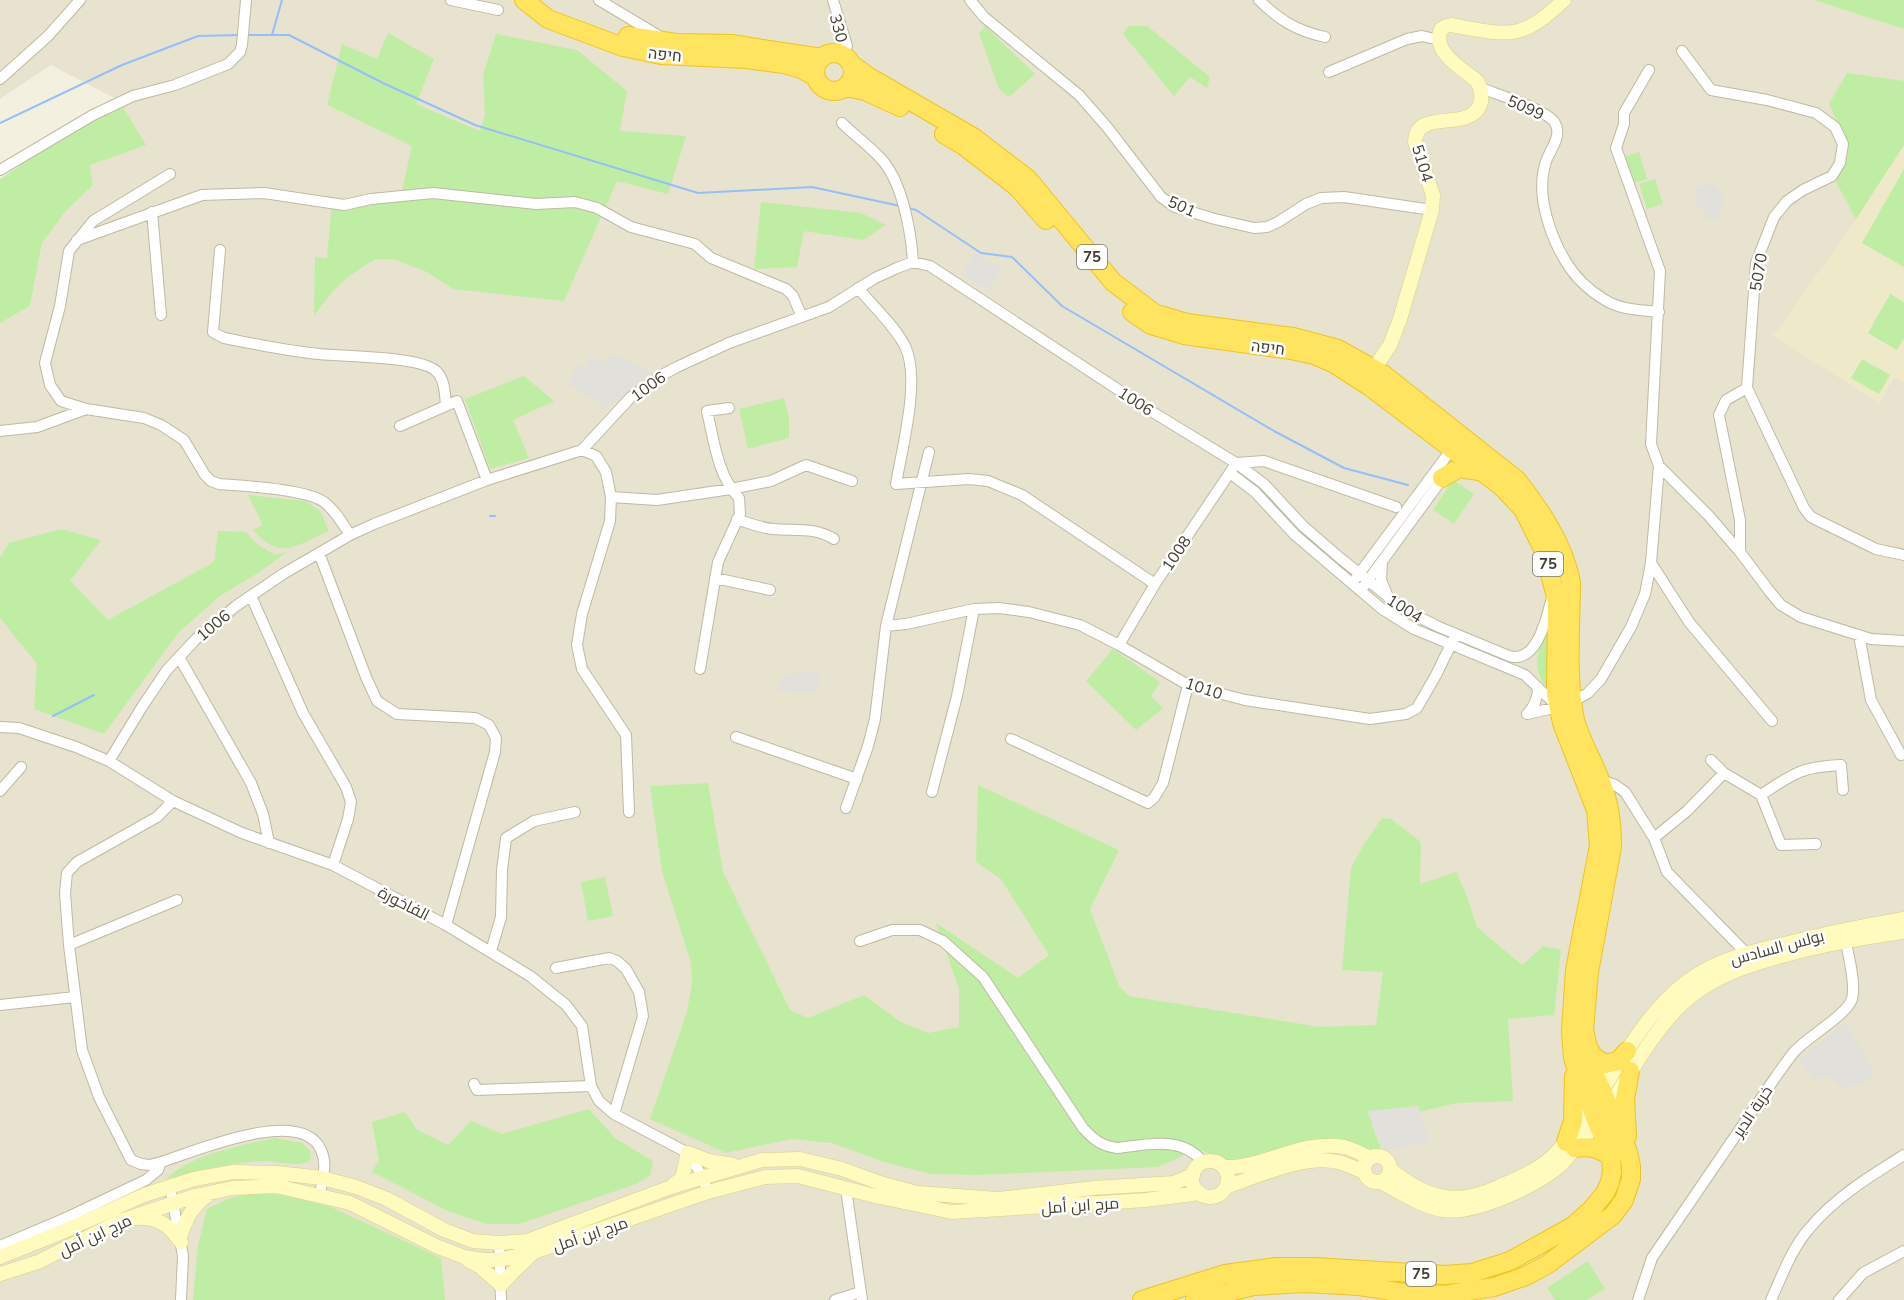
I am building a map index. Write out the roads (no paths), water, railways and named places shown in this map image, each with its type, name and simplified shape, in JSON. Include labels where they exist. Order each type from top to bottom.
[{"type":"highway","name":"חיפה","points":[[524,0],[548,19],[623,47],[661,55],[746,59],[784,64],[816,77]]},
{"type":"highway","name":"חיפה","points":[[542,0],[554,10],[676,43],[731,44],[838,58],[973,137],[1028,179],[1113,282],[1154,313],[1187,323],[1317,342],[1338,349],[1379,371],[1480,471],[1501,486],[1524,509],[1544,551],[1557,601],[1567,698]]},
{"type":"highway","points":[[816,77],[816,66],[838,58],[852,76],[846,87]]},
{"type":"highway","name":"75","points":[[816,77],[828,90],[841,90],[846,87]]},
{"type":"highway","name":"חיפה","points":[[846,87],[865,90],[880,96],[919,118],[964,146],[1017,187],[1063,238],[1104,289],[1125,308],[1152,325],[1184,335],[1314,355],[1333,363],[1458,448],[1517,480],[1534,502],[1561,546],[1571,582],[1567,698]]},
{"type":"highway","points":[[1442,478],[1459,468],[1480,471]]},
{"type":"highway","name":"75","points":[[1194,1300],[1254,1286],[1306,1283],[1445,1295],[1494,1287],[1526,1276],[1548,1264],[1613,1215],[1624,1200],[1631,1179],[1600,1107],[1579,1077],[1574,1058],[1579,1041],[1572,993],[1582,926],[1599,846],[1593,780],[1565,734],[1567,698]]},
{"type":"highway","points":[[1579,1041],[1594,1057],[1605,1064],[1617,1061],[1627,1052]]},
{"type":"highway","points":[[1579,1041],[1574,1121],[1570,1145],[1587,1146],[1620,1155],[1626,1089],[1630,1071]]},
{"type":"highway","name":"75","points":[[1142,1300],[1225,1274],[1276,1267],[1445,1275],[1472,1273],[1510,1261],[1573,1226],[1592,1210],[1605,1193],[1620,1155]]},
{"type":"highway","points":[[1244,1300],[1306,1283]]},
{"type":"street","points":[[0,79],[48,36],[80,0]]},
{"type":"street","points":[[0,170],[93,115],[133,96],[175,85],[228,64],[240,52],[242,45],[246,0]]},
{"type":"street","points":[[451,0],[498,10]]},
{"type":"street","points":[[598,0],[634,30]]},
{"type":"street","name":"330","points":[[833,0],[847,46],[838,58]]},
{"type":"street","name":"501","points":[[970,0],[984,17],[1079,95],[1161,197],[1175,207],[1254,228],[1267,227],[1306,204],[1321,198],[1344,197],[1432,210]]},
{"type":"street","points":[[1259,0],[1277,17],[1294,28],[1326,37]]},
{"type":"street","points":[[1481,88],[1477,81],[1444,54],[1439,40],[1441,29],[1446,26],[1496,33],[1516,33],[1544,19],[1564,0]]},
{"type":"street","points":[[1329,72],[1407,39],[1422,36],[1439,40]]},
{"type":"street","name":"5070","points":[[1682,51],[1711,90],[1767,100],[1816,113],[1835,127],[1842,144],[1840,163],[1832,176],[1803,190],[1787,201],[1774,217],[1756,263],[1747,387],[1804,508],[1811,518],[1876,549],[1904,555]]},
{"type":"street","points":[[1538,687],[1535,704],[1527,714],[1593,688],[1631,627],[1645,594],[1652,563],[1659,466],[1652,444],[1652,393],[1659,312],[1659,271],[1616,148],[1624,124],[1624,113],[1649,70]]},
{"type":"street","name":"5104","points":[[1369,386],[1379,371],[1400,319],[1432,210],[1433,195],[1415,142],[1415,133],[1420,127],[1432,122],[1463,119],[1471,115],[1481,103],[1481,88]]},
{"type":"street","name":"5099","points":[[1481,88],[1528,106],[1552,118],[1557,126],[1558,137],[1545,165],[1543,188],[1547,217],[1566,263],[1583,283],[1607,301],[1627,308],[1659,312]]},
{"type":"street","points":[[842,123],[882,160],[893,174],[907,221],[913,262]]},
{"type":"street","points":[[170,174],[93,221],[69,251],[60,306],[45,363],[53,392],[61,400],[86,410],[144,418],[176,433],[184,440],[211,481],[219,484],[308,494],[324,501],[337,515],[350,535]]},
{"type":"street","points":[[77,240],[202,195],[264,193],[344,205],[371,199],[434,193],[536,204],[575,202],[597,208],[631,227],[695,244],[711,258],[786,289],[793,296],[802,317]]},
{"type":"street","points":[[152,212],[161,315]]},
{"type":"street","points":[[220,250],[213,332],[224,338],[318,354],[411,362],[427,366],[439,374],[443,382],[446,406]]},
{"type":"street","name":"1006","points":[[109,761],[167,669],[196,639],[251,596],[319,553],[350,535],[487,480],[582,450],[631,397],[662,375],[729,343],[829,307],[875,278],[913,262],[930,266],[1146,408],[1236,463]]},
{"type":"street","points":[[858,288],[906,348],[910,369],[908,419],[896,484],[980,479],[1005,488],[1022,495],[1155,584]]},
{"type":"street","points":[[1740,552],[1740,520],[1719,415],[1726,400],[1747,387]]},
{"type":"street","points":[[400,426],[458,401],[487,480]]},
{"type":"street","points":[[700,669],[718,562],[740,514],[739,498],[731,489],[720,468],[707,411],[729,408]]},
{"type":"street","points":[[0,431],[37,428],[86,410]]},
{"type":"street","points":[[1361,591],[1442,478],[1458,448]]},
{"type":"street","points":[[1351,584],[1458,448]]},
{"type":"street","points":[[582,450],[596,456],[606,472],[611,497],[610,521],[582,614],[577,645],[582,669],[627,735],[629,812]]},
{"type":"street","points":[[846,808],[875,719],[886,626],[929,452]]},
{"type":"street","points":[[1236,463],[1264,461],[1396,507]]},
{"type":"street","name":"1008","points":[[1119,645],[1155,584],[1236,463]]},
{"type":"street","name":"1004","points":[[1236,463],[1264,484],[1303,526],[1389,600],[1420,619],[1513,657],[1527,654],[1536,643],[1547,618],[1552,601],[1550,571]]},
{"type":"street","points":[[611,497],[657,500],[731,489],[771,481],[806,465],[852,481]]},
{"type":"street","points":[[1659,466],[1709,516],[1781,605],[1802,617],[1871,639],[1904,640]]},
{"type":"street","name":"1004","points":[[1230,473],[1255,492],[1295,535],[1351,584],[1398,620],[1424,634],[1514,669],[1538,687],[1567,698]]},
{"type":"street","points":[[737,519],[771,529],[811,530],[834,539]]},
{"type":"street","points":[[319,553],[377,700],[397,714],[475,718],[489,725],[496,738],[495,752],[446,925]]},
{"type":"street","points":[[1347,564],[1364,561],[1372,556]]},
{"type":"street","points":[[1382,561],[1381,580],[1389,600]]},
{"type":"street","points":[[1652,563],[1689,622],[1772,720]]},
{"type":"street","points":[[716,578],[770,590]]},
{"type":"street","points":[[251,596],[303,713],[346,787],[351,802],[333,865]]},
{"type":"street","name":"1010","points":[[886,626],[906,624],[974,609],[999,608],[1029,612],[1080,625],[1188,685],[1245,700],[1370,719],[1407,714],[1416,708],[1452,645],[1456,633]]},
{"type":"street","points":[[932,792],[957,696],[974,609]]},
{"type":"street","points":[[1859,635],[1871,700],[1901,755]]},
{"type":"street","points":[[179,657],[251,783],[263,814],[269,843]]},
{"type":"street","points":[[1011,739],[1148,803],[1163,783],[1188,685]]},
{"type":"street","name":"الفاخورة","points":[[0,727],[19,728],[40,734],[109,761],[173,801],[242,833],[333,865],[491,951],[530,976],[566,1005],[582,1026],[591,1086]]},
{"type":"street","points":[[736,737],[856,779]]},
{"type":"street","points":[[1711,760],[1724,773],[1761,795],[1781,845],[1816,844]]},
{"type":"street","points":[[1761,795],[1796,772],[1815,767],[1841,765],[1843,790]]},
{"type":"street","points":[[0,791],[21,767]]},
{"type":"street","points":[[1654,838],[1687,811],[1724,773]]},
{"type":"street","points":[[1593,780],[1615,785],[1625,792],[1654,838],[1667,872],[1746,953]]},
{"type":"street","points":[[173,801],[157,817],[76,862],[67,873],[65,893],[69,945],[82,1050],[99,1097],[131,1160],[141,1164],[150,1165],[247,1134],[273,1130],[294,1132],[311,1138],[320,1147],[324,1165],[320,1195]]},
{"type":"street","points":[[491,951],[501,917],[502,870],[506,838],[534,821],[575,812]]},
{"type":"street","points":[[69,945],[177,900]]},
{"type":"street","name":"بولس السادس","points":[[1600,1107],[1627,1052],[1649,1018],[1675,991],[1705,970],[1746,953],[1844,934],[1904,919]]},
{"type":"street","points":[[860,941],[892,930],[920,930],[943,941],[982,977],[1083,1128],[1095,1140],[1107,1147],[1117,1148],[1176,1144],[1196,1154],[1203,1162]]},
{"type":"street","name":"بولس السادس","points":[[1600,1107],[1630,1071],[1659,1029],[1674,1012],[1707,983],[1759,962],[1844,934],[1904,932]]},
{"type":"street","name":"خربة الدير","points":[[1638,1300],[1652,1258],[1777,1074],[1794,1052],[1848,1007],[1852,998],[1844,934]]},
{"type":"street","points":[[556,968],[609,958],[626,969],[639,992],[644,1016],[614,1114]]},
{"type":"street","points":[[0,1005],[75,997]]},
{"type":"street","points":[[474,1084],[477,1090],[591,1086],[599,1101],[614,1114],[688,1153],[710,1161],[738,1166]]},
{"type":"street","points":[[1370,1158],[1345,1147],[1317,1146],[1285,1153],[1240,1168],[1225,1167],[1217,1162],[1203,1162],[1195,1168],[1192,1175],[1194,1187],[1200,1193],[1214,1197],[1226,1187],[1291,1165],[1317,1160],[1338,1162],[1365,1172],[1372,1181],[1380,1182],[1432,1207],[1458,1212],[1485,1205],[1554,1172],[1570,1145],[1600,1107]]},
{"type":"street","points":[[1365,1172],[1365,1163],[1370,1158],[1375,1156],[1384,1158],[1390,1168],[1424,1190],[1452,1199],[1466,1198],[1487,1192],[1536,1170],[1570,1145]]},
{"type":"street","points":[[688,1153],[702,1176],[708,1192]]},
{"type":"street","points":[[670,1187],[682,1178],[688,1153]]},
{"type":"street","points":[[1771,1300],[1789,1259],[1807,1231],[1861,1182],[1904,1155]]},
{"type":"street","name":"مرج ابن أمل","points":[[0,1257],[65,1231],[144,1195],[194,1179],[233,1172],[277,1173],[322,1178],[356,1187],[444,1230],[473,1241],[499,1243],[527,1240],[702,1176],[762,1160],[800,1160],[842,1169],[917,1193],[998,1198],[1094,1188],[1174,1183],[1192,1175]]},
{"type":"street","points":[[0,1246],[146,1180],[158,1170],[161,1162]]},
{"type":"street","points":[[1225,1167],[1228,1175],[1226,1187]]},
{"type":"street","points":[[1380,1182],[1387,1177],[1390,1168]]},
{"type":"street","name":"مرج ابن أمل","points":[[0,1275],[38,1262],[127,1219],[174,1203],[232,1188],[276,1186],[350,1203],[436,1246],[464,1257],[499,1260],[534,1252],[708,1192],[765,1177],[798,1176],[952,1212],[1146,1200],[1200,1193]]},
{"type":"street","points":[[170,1187],[183,1256],[181,1300]]},
{"type":"street","points":[[835,1300],[862,1296],[846,1189]]},
{"type":"street","points":[[180,1240],[186,1219],[196,1203],[210,1193]]},
{"type":"street","points":[[127,1219],[147,1217],[160,1221],[172,1229],[180,1240]]},
{"type":"street","points":[[499,1243],[501,1300]]},
{"type":"street","points":[[1839,1300],[1863,1273],[1904,1251]]},
{"type":"street","points":[[501,1285],[534,1252]]},
{"type":"street","points":[[464,1257],[479,1266],[501,1285]]},
{"type":"waterway","points":[[272,35],[282,0]]},
{"type":"waterway","points":[[0,123],[122,65],[198,36],[240,35]]},
{"type":"waterway","points":[[246,35],[289,35],[383,83],[475,125],[698,193],[812,187],[900,206]]},
{"type":"waterway","points":[[908,208],[916,210],[981,253],[1012,257],[1062,306],[1274,431],[1344,468],[1408,485]]},
{"type":"waterway","points":[[490,516],[495,516]]},
{"type":"waterway","points":[[53,716],[94,695]]}]
